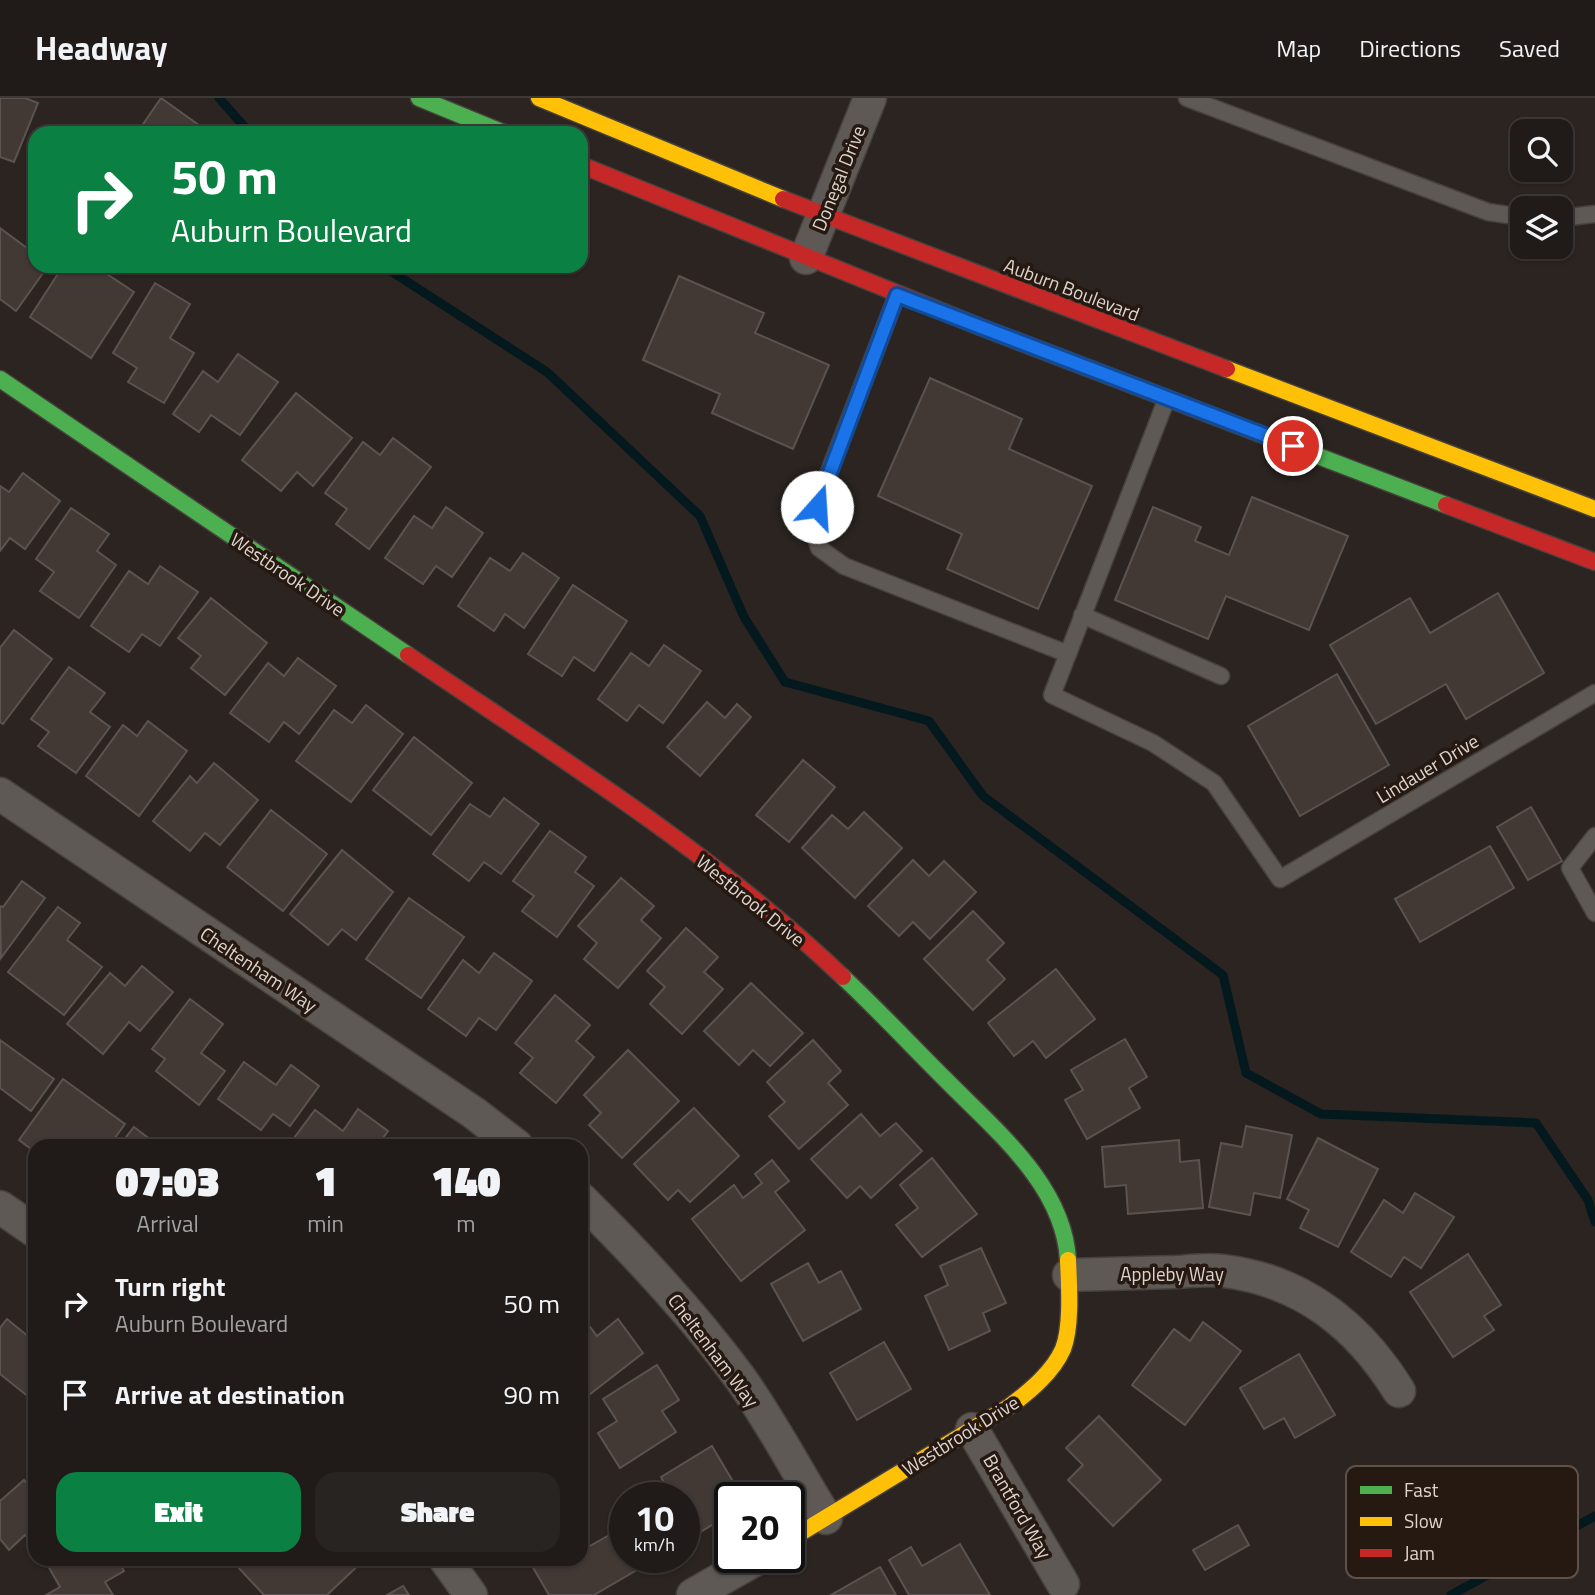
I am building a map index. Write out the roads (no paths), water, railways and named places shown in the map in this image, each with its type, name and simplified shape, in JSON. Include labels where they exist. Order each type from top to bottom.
[{"type":"main road","points":[[419,98],[487,126]]},
{"type":"main road","name":"Auburn Boulevard","points":[[539,98],[571,104],[822,216],[1595,509]]},
{"type":"main road","points":[[588,168],[897,295],[1595,562]]},
{"type":"main road","name":"Westbrook Drive","points":[[0,379],[621,799],[714,869],[802,939],[878,1011],[949,1082],[1038,1180],[1066,1237],[1069,1275],[1065,1345],[1054,1363],[1027,1394],[805,1530]]},
{"type":"street","name":"Donegal Drive","points":[[806,258],[870,98]]},
{"type":"street","name":"Cheltenham Way","points":[[0,794],[474,1113],[508,1139]]},
{"type":"street","name":"Cheltenham Way","points":[[588,1206],[689,1313],[734,1371],[826,1518]]},
{"type":"street","points":[[0,1207],[28,1226]]},
{"type":"street","name":"Appleby Way","points":[[1069,1275],[1223,1271],[1265,1280],[1321,1306],[1344,1322],[1383,1364],[1399,1391]]},
{"type":"street","name":"Brantford Way","points":[[972,1429],[1063,1584]]},
{"type":"street","points":[[450,1566],[471,1595]]},
{"type":"street","points":[[693,1595],[732,1573]]},
{"type":"lane","points":[[1187,98],[1488,212],[1510,215]]},
{"type":"lane","points":[[1573,217],[1595,214]]},
{"type":"lane","points":[[897,295],[812,523],[819,548],[844,566],[1068,654],[1167,398]]},
{"type":"lane","points":[[1082,615],[1221,676]]},
{"type":"lane","name":"Lindauer Drive","points":[[1068,654],[1052,695],[1153,743],[1214,783],[1280,879],[1595,693]]},
{"type":"lane","points":[[1595,836],[1570,867],[1595,914]]},
{"type":"waterway","points":[[219,98],[244,126]]},
{"type":"waterway","points":[[394,273],[547,372],[700,516],[744,617],[785,682],[929,721],[983,796],[1223,975],[1246,1073],[1321,1114],[1536,1123],[1588,1200],[1595,1222]]},
{"type":"waterway","points":[[1578,1525],[1595,1516]]},
{"type":"waterway","points":[[1451,1595],[1482,1578]]}]
